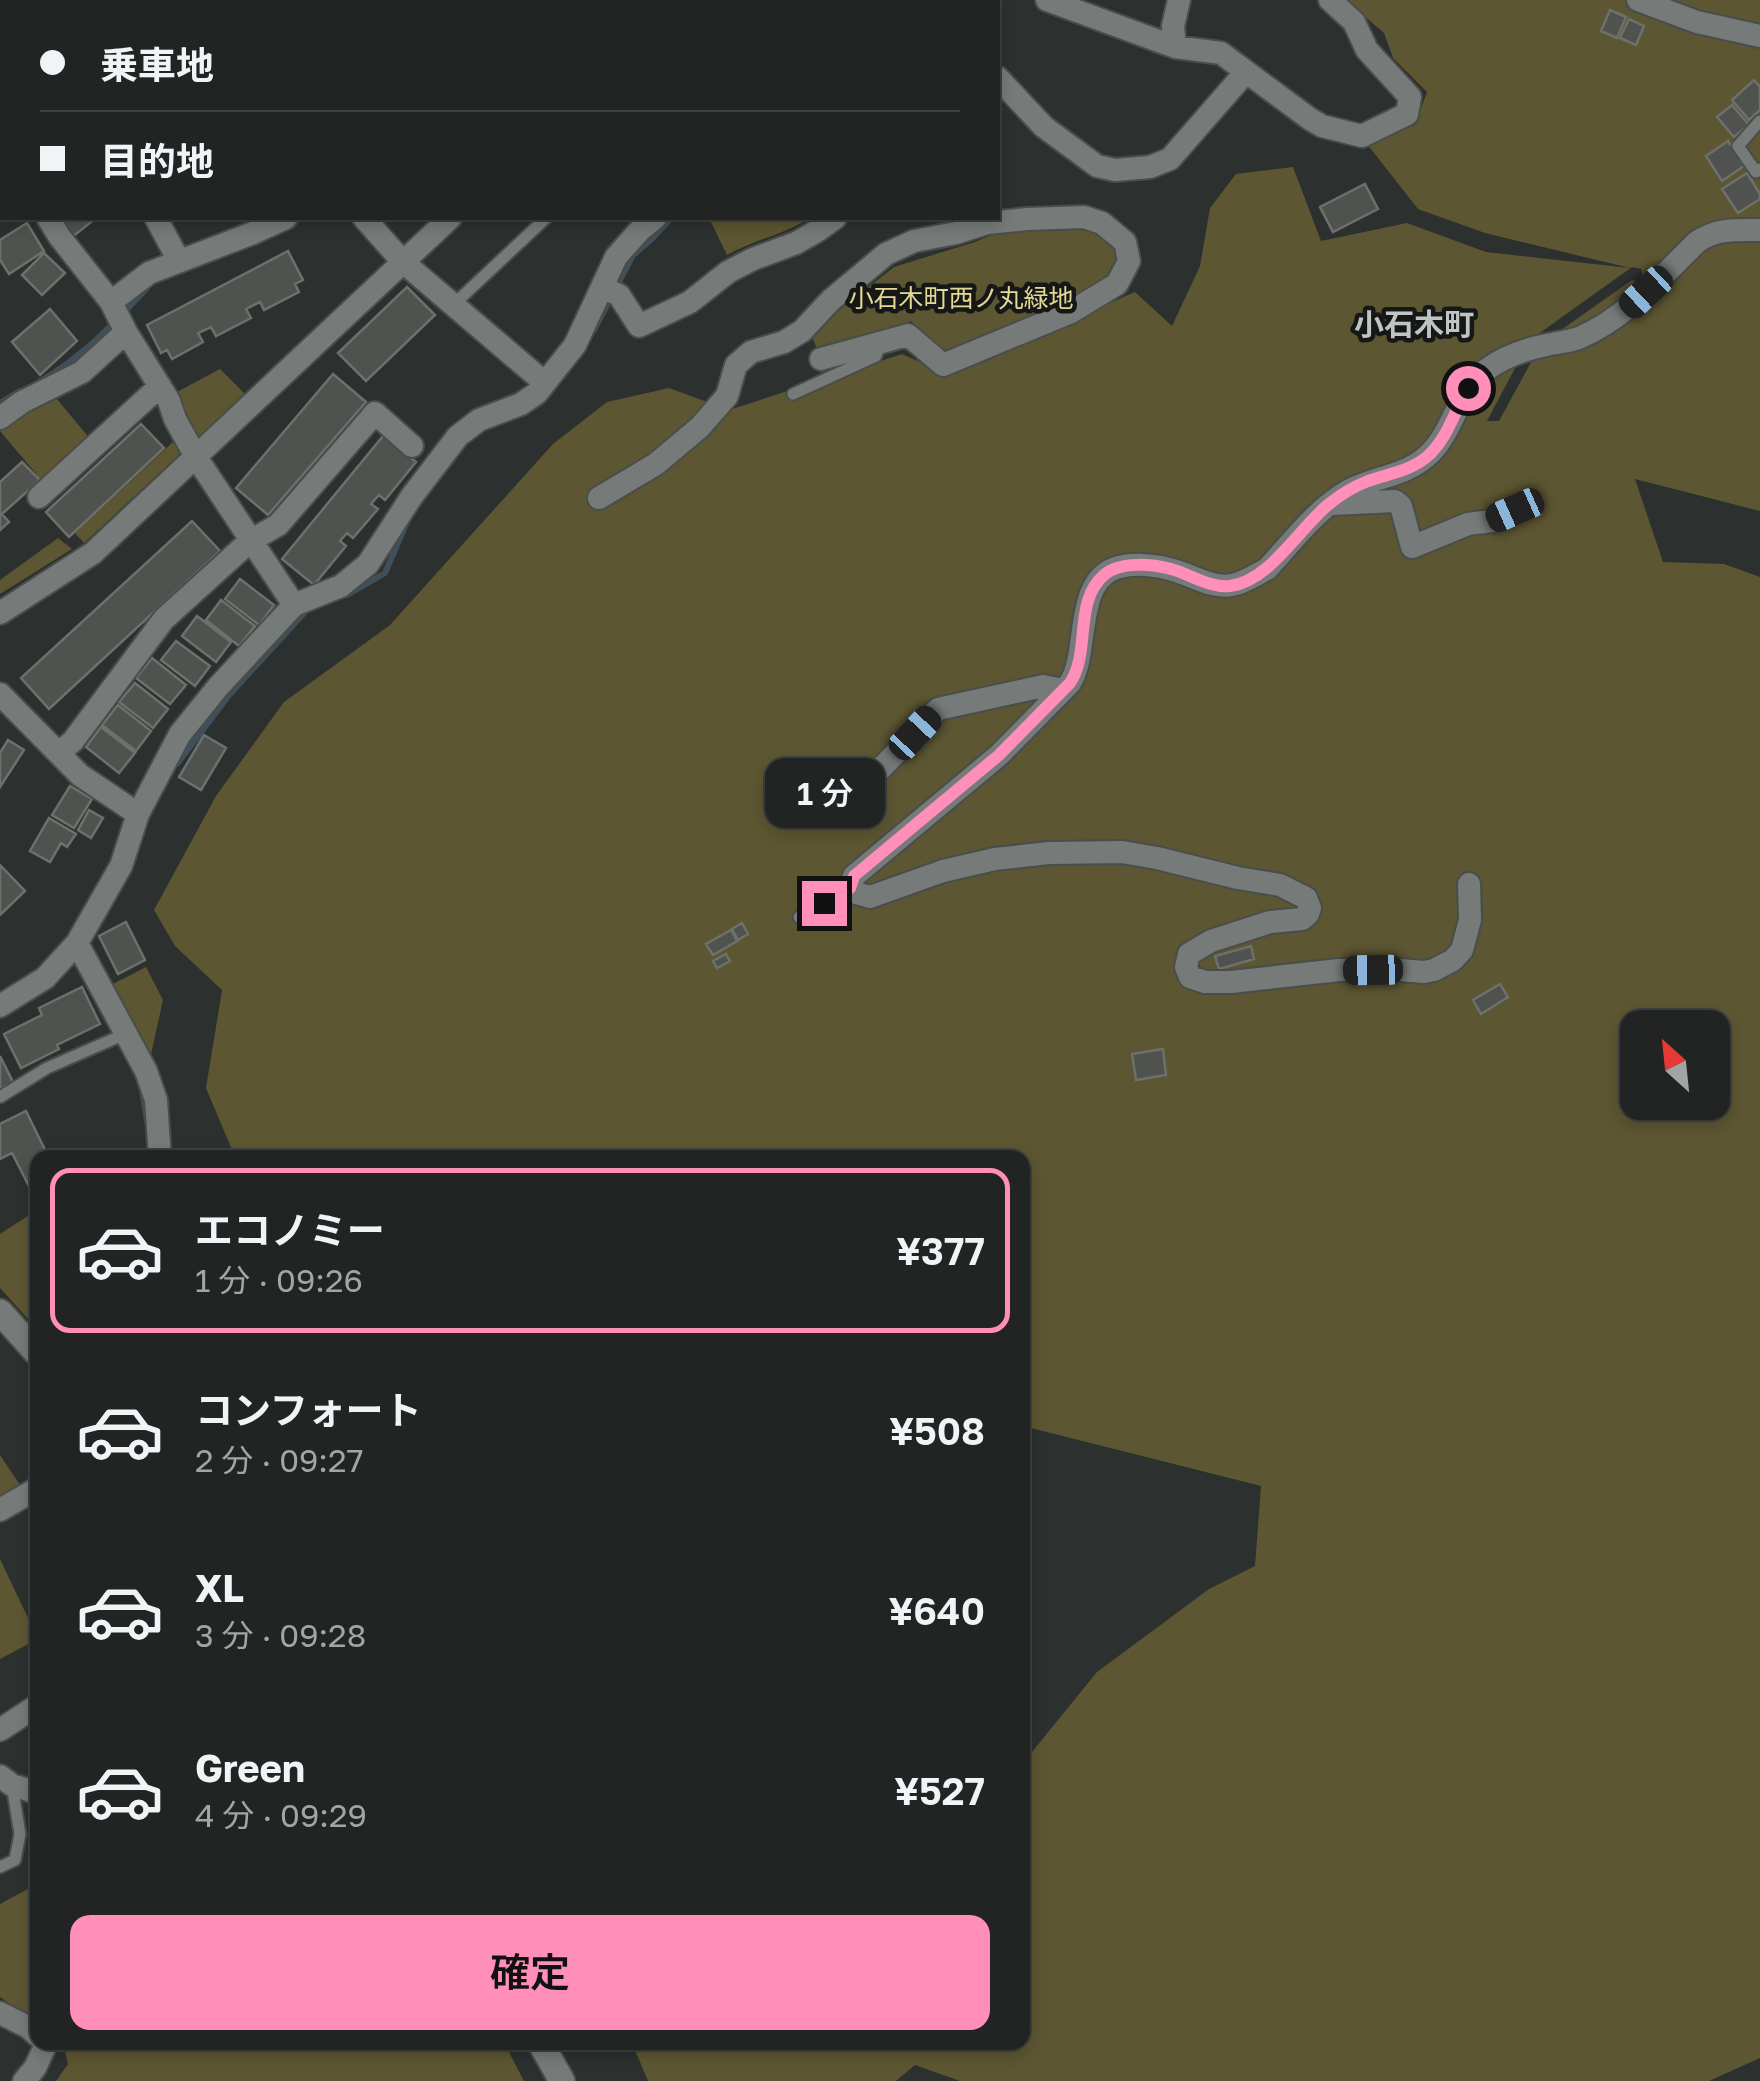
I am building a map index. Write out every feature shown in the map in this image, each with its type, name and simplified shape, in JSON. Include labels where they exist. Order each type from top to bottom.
[{"type":"street","points":[[1046,0],[1175,46],[1221,53],[1322,126],[1362,136],[1407,114],[1410,98],[1366,50],[1354,22],[1330,0]]},
{"type":"street","points":[[1175,46],[1173,26],[1179,0]]},
{"type":"street","points":[[1638,0],[1698,22],[1760,36]]},
{"type":"street","points":[[1000,80],[1044,127],[1097,166],[1114,170],[1150,167],[1170,158],[1245,73]]},
{"type":"street","points":[[821,359],[908,335],[942,365],[1071,312],[1117,284],[1129,261],[1125,242],[1102,223],[1084,217],[1000,220]]},
{"type":"street","points":[[49,220],[118,318],[160,386],[196,458],[294,605]]},
{"type":"street","points":[[157,220],[179,261]]},
{"type":"street","points":[[0,418],[22,402],[82,372],[149,273],[282,220]]},
{"type":"street","points":[[366,220],[402,262],[545,383]]},
{"type":"street","points":[[0,612],[93,553],[448,220]]},
{"type":"street","points":[[611,291],[639,326],[690,302],[753,258],[796,243],[832,220]]},
{"type":"street","points":[[599,498],[656,464],[700,427],[727,396],[736,366],[750,352],[784,342],[802,331],[831,300],[886,254],[914,240],[956,233],[986,220]]},
{"type":"street","points":[[0,1006],[45,978],[77,943],[121,866],[138,814],[180,734],[218,687],[294,605],[342,586],[368,564],[412,496],[458,436],[479,420],[521,404],[537,393],[611,291],[616,257],[639,222]]},
{"type":"street","points":[[1469,884],[1470,920],[1462,950],[1454,960],[1434,970],[1338,970],[1216,982],[1190,977],[1186,967],[1189,954],[1211,940],[1270,922],[1302,919],[1310,908],[1306,898],[1280,885],[1122,852],[1049,853],[995,859],[870,897],[850,888],[854,876],[999,755],[1075,676],[1083,624],[1102,576],[1119,568],[1148,566],[1171,569],[1223,586],[1238,584],[1267,568],[1328,504],[1369,481],[1405,471],[1428,456],[1442,442],[1468,388],[1487,370],[1523,351],[1578,338],[1613,319],[1707,236],[1724,230],[1760,230]]},
{"type":"street","points":[[39,497],[160,386]]},
{"type":"street","points":[[59,753],[73,741],[164,619],[250,541],[278,525],[375,412],[412,446]]},
{"type":"street","points":[[1328,504],[1395,501],[1401,506],[1412,547],[1515,510]]},
{"type":"street","points":[[869,781],[938,709],[1043,686],[1063,690]]},
{"type":"street","points":[[0,694],[80,775],[138,814]]},
{"type":"street","points":[[77,943],[146,1072],[156,1100],[159,1150]]},
{"type":"street","points":[[0,1312],[30,1345]]},
{"type":"street","points":[[0,1510],[30,1493]]},
{"type":"street","points":[[0,1730],[30,1710]]},
{"type":"street","points":[[6,1780],[30,1789]]},
{"type":"street","points":[[0,2013],[30,2029]]},
{"type":"street","points":[[24,2081],[43,2050]]},
{"type":"street","points":[[545,2050],[562,2081]]},
{"type":"lane","points":[[1760,121],[1738,146],[1756,172],[1760,169]]},
{"type":"lane","points":[[452,306],[544,220]]},
{"type":"lane","points":[[792,394],[876,356],[880,343]]},
{"type":"lane","points":[[799,917],[850,888]]},
{"type":"lane","points":[[0,1097],[47,1068],[124,1034]]},
{"type":"lane","points":[[0,1867],[14,1860],[20,1834],[6,1780]]},
{"type":"green space","points":[[1346,0],[1760,0],[1760,511],[1635,479],[1663,562],[1724,564],[1760,577],[1760,2058],[1709,2081],[960,2081],[915,2065],[896,2081],[648,2081],[635,2050],[1030,2050],[1030,1754],[1097,1672],[1209,1589],[1255,1566],[1261,1486],[1030,1428],[1030,1150],[232,1150],[206,1088],[222,990],[175,946],[154,910],[216,796],[284,702],[390,625],[553,444],[607,402],[669,388],[729,410],[902,354],[938,370],[972,362],[1135,292],[1172,326],[1200,266],[1210,208],[1236,174],[1293,167],[1321,241],[1407,223],[1486,252],[1630,268],[1485,233],[1418,209],[1367,144],[1415,125],[1427,92],[1393,58],[1384,33]],"holes":[[[1632,267],[1641,269],[1645,284],[1632,280],[1541,344],[1499,421],[1487,421],[1530,340]]]},
{"type":"green space","points":[[710,220],[806,220],[790,228],[727,255]]},
{"type":"green space","name":"小石木町西ノ丸緑地","points":[[1073,229],[1102,235],[1117,251],[1122,259],[1108,282],[1058,310],[945,356],[911,321],[819,353],[810,333],[894,267],[998,232]]},
{"type":"green space","points":[[220,369],[246,395],[201,440],[177,392]]},
{"type":"green space","points":[[56,398],[91,440],[44,483],[0,431]]},
{"type":"green space","points":[[173,442],[181,453],[84,543],[75,533]]},
{"type":"green space","points":[[58,538],[72,549],[0,594],[0,580]]},
{"type":"green space","points":[[146,967],[163,1000],[150,1059],[111,985]]},
{"type":"green space","points":[[30,1215],[30,1321],[0,1288],[0,1234]]},
{"type":"green space","points":[[0,1455],[24,1491],[0,1505]]},
{"type":"green space","points":[[0,1559],[30,1622],[30,1643],[0,1659]]},
{"type":"green space","points":[[30,1888],[30,2017],[0,1997],[0,1904]]},
{"type":"green space","points":[[65,2050],[508,2050],[524,2081],[56,2081],[68,2064]]},
{"type":"building","points":[[1610,10],[1626,17],[1617,38],[1601,31]]},
{"type":"building","points":[[1629,19],[1644,26],[1636,45],[1620,38]]},
{"type":"building","points":[[1754,80],[1760,87],[1760,110],[1749,120],[1732,100]]},
{"type":"building","points":[[1732,105],[1749,125],[1734,137],[1717,117]]},
{"type":"building","points":[[1728,141],[1744,166],[1722,181],[1706,156]]},
{"type":"building","points":[[1747,173],[1760,199],[1738,213],[1722,189]]},
{"type":"building","points":[[1365,184],[1378,209],[1333,232],[1320,207]]},
{"type":"building","points":[[57,220],[94,220],[71,238]]},
{"type":"building","points":[[27,223],[44,251],[9,274],[0,260],[0,240]]},
{"type":"building","points":[[288,251],[303,280],[295,284],[299,292],[264,310],[260,302],[246,309],[251,318],[216,336],[211,327],[198,333],[203,342],[172,359],[167,350],[161,353],[147,325]]},
{"type":"building","points":[[44,253],[65,273],[42,295],[22,275]]},
{"type":"building","points":[[407,287],[435,315],[366,381],[338,353]]},
{"type":"building","points":[[50,309],[77,341],[40,375],[12,342]]},
{"type":"building","points":[[333,374],[366,402],[268,515],[236,488]]},
{"type":"building","points":[[141,424],[164,448],[69,537],[46,512]]},
{"type":"building","points":[[383,436],[416,462],[385,500],[379,495],[371,504],[378,509],[353,538],[347,533],[340,541],[346,546],[314,585],[282,559]]},
{"type":"building","points":[[22,462],[40,480],[2,514],[9,522],[0,530],[0,482]]},
{"type":"building","points":[[192,521],[220,551],[49,709],[21,678]]},
{"type":"building","points":[[240,579],[274,605],[259,625],[225,599]]},
{"type":"building","points":[[221,600],[255,626],[239,646],[206,620]]},
{"type":"building","points":[[197,616],[231,642],[216,662],[182,636]]},
{"type":"building","points":[[176,641],[210,666],[195,686],[161,660]]},
{"type":"building","points":[[152,658],[186,685],[170,704],[136,678]]},
{"type":"building","points":[[135,683],[168,709],[153,728],[119,702]]},
{"type":"building","points":[[118,705],[151,731],[136,751],[102,725]]},
{"type":"building","points":[[101,727],[135,753],[119,773],[86,747]]},
{"type":"building","points":[[204,735],[226,748],[201,790],[179,777]]},
{"type":"building","points":[[8,740],[24,750],[0,787],[0,753]]},
{"type":"building","points":[[70,786],[92,799],[74,828],[52,815]]},
{"type":"building","points":[[89,810],[103,818],[91,838],[78,830]]},
{"type":"building","points":[[49,818],[76,834],[67,847],[61,843],[50,862],[30,851]]},
{"type":"building","points":[[0,865],[25,891],[0,915]]},
{"type":"building","points":[[126,922],[145,960],[118,974],[99,936]]},
{"type":"building","points":[[742,923],[748,934],[738,940],[732,929]]},
{"type":"building","points":[[731,930],[737,941],[713,955],[706,944]]},
{"type":"building","points":[[1251,946],[1254,959],[1219,969],[1215,956]]},
{"type":"building","points":[[726,954],[730,961],[717,968],[713,961]]},
{"type":"building","points":[[1500,984],[1508,997],[1481,1014],[1473,1000]]},
{"type":"building","points":[[82,987],[100,1024],[21,1068],[4,1034],[42,1015],[39,1008]]},
{"type":"building","points":[[1163,1049],[1166,1075],[1136,1080],[1132,1054]]},
{"type":"building","points":[[0,1056],[13,1082],[0,1089]]},
{"type":"building","points":[[26,1111],[45,1150],[30,1150],[30,1188],[12,1153],[0,1159],[0,1124]]},
{"type":"waterway","points":[[594,330],[633,255],[669,220]]},
{"type":"waterway","points":[[40,381],[84,350],[147,288]]},
{"type":"waterway","points":[[0,403],[20,391]]},
{"type":"waterway","points":[[347,595],[385,573],[406,524]]},
{"type":"waterway","points":[[177,764],[230,694],[307,610]]},
{"type":"waterway","points":[[142,1089],[147,1121]]},
{"type":"district","name":"小石木町","points":[[1414,324]]},
{"type":"route","points":[[824,903],[850,888],[854,876],[999,755],[1070,683],[1075,676],[1087,608],[1102,576],[1119,568],[1148,566],[1171,569],[1223,586],[1238,584],[1267,568],[1340,496],[1369,481],[1405,471],[1428,456],[1442,442],[1468,388]]}]
